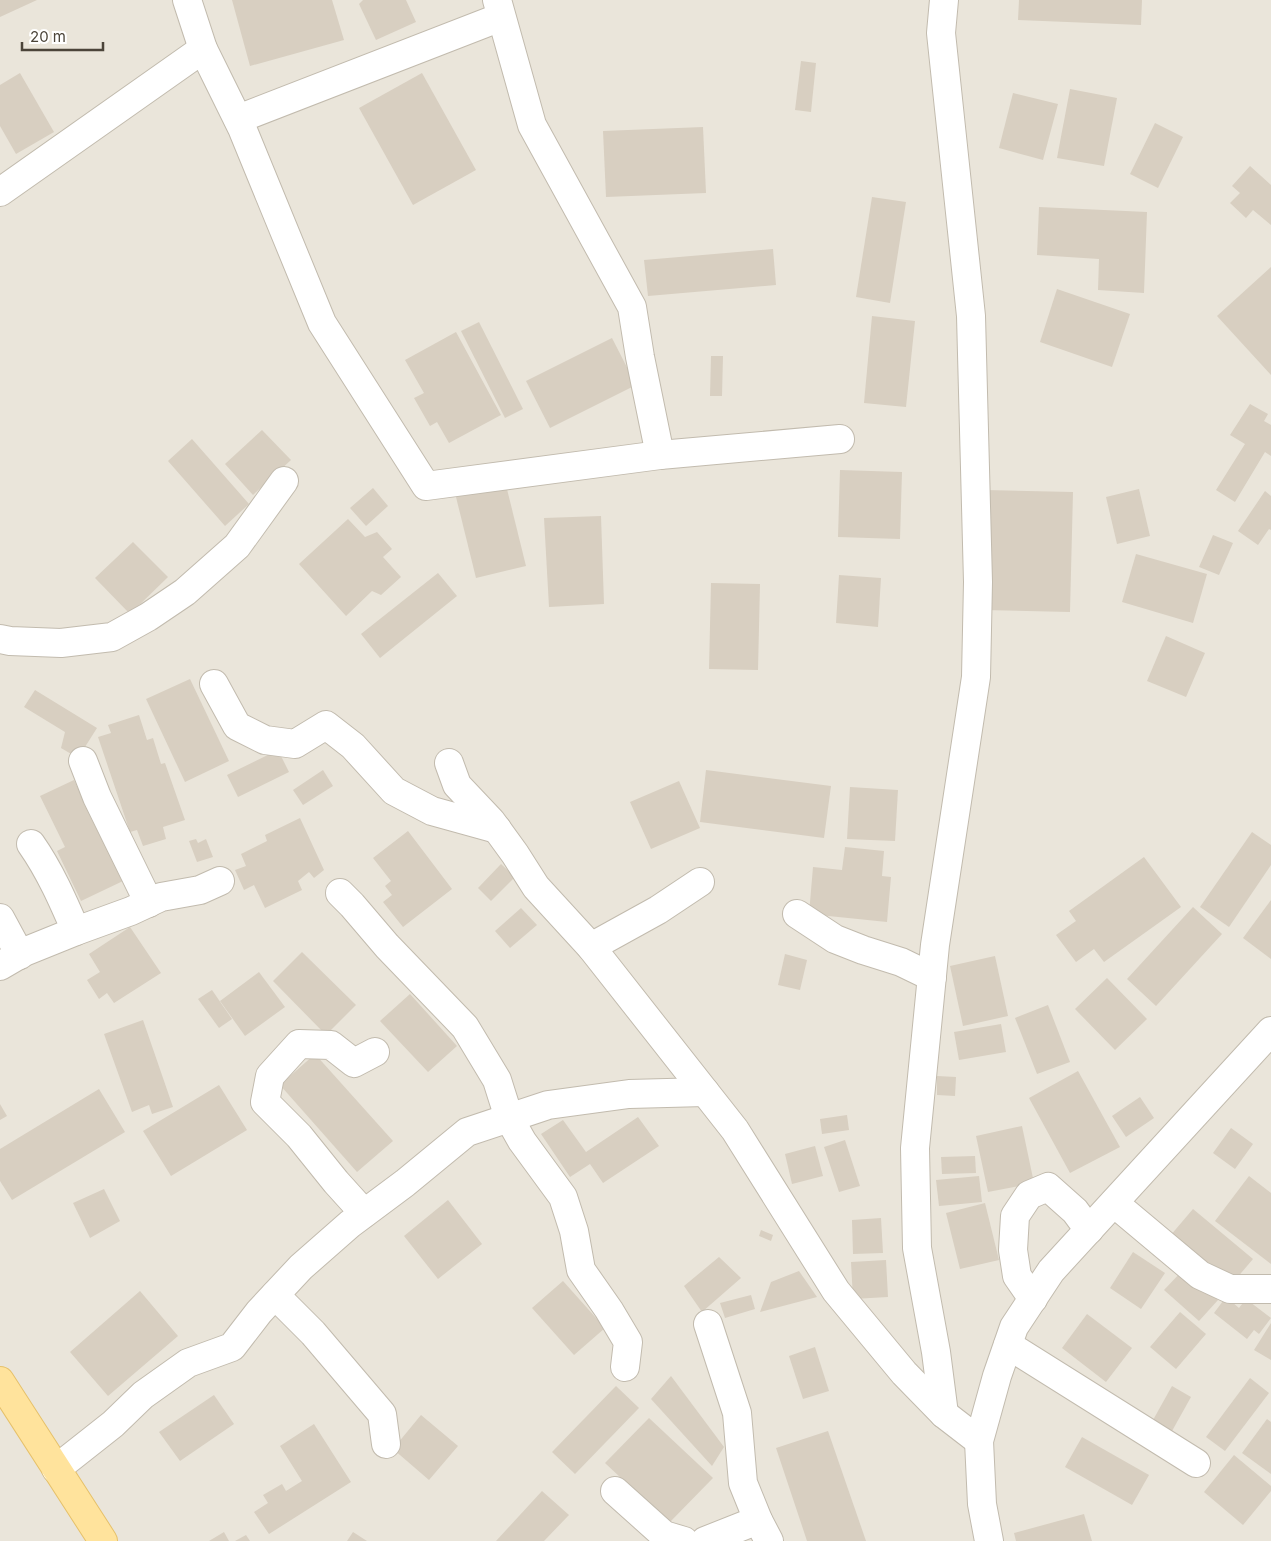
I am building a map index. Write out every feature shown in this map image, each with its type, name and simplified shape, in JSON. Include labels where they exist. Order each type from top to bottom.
[{"type":"main road","points":[[0,1381],[103,1541]]},
{"type":"street","points":[[187,0],[203,49],[238,119],[322,323],[426,486],[660,455],[840,439]]},
{"type":"street","points":[[944,0],[941,33],[971,316],[978,582],[976,677],[935,944],[915,1148],[917,1248],[936,1352],[944,1414]]},
{"type":"street","points":[[238,119],[499,9],[532,125],[632,307],[660,455]]},
{"type":"street","points":[[0,192],[203,49]]},
{"type":"street","points":[[0,639],[61,643],[112,636],[148,617],[185,592],[236,546],[284,481]]},
{"type":"street","points":[[214,684],[237,726],[265,740],[295,744],[326,726],[353,746],[394,790],[432,811],[497,829]]},
{"type":"street","points":[[83,761],[97,797],[149,903]]},
{"type":"street","points":[[449,763],[457,785],[497,829],[536,887],[591,947],[735,1130],[836,1291],[882,1348],[944,1414],[978,1441]]},
{"type":"street","points":[[31,844],[55,885],[76,931]]},
{"type":"street","points":[[0,918],[10,960],[161,897],[200,890],[220,881]]},
{"type":"street","points":[[591,947],[658,910],[700,882]]},
{"type":"street","points":[[340,893],[387,946],[465,1027],[497,1080],[509,1118],[522,1141],[563,1197],[574,1231],[581,1270],[609,1310],[628,1342],[625,1367]]},
{"type":"street","points":[[797,914],[835,939],[862,950],[901,962],[932,977]]},
{"type":"street","points":[[989,1541],[982,1504],[978,1441],[1014,1327],[1051,1271],[1271,1031]]},
{"type":"street","points":[[364,1213],[299,1136],[265,1102],[270,1076],[299,1044],[331,1045],[354,1063],[375,1052]]},
{"type":"street","points":[[56,1469],[113,1424],[143,1395],[188,1363],[232,1347],[259,1312],[301,1267],[364,1213],[405,1183],[467,1132],[548,1105],[629,1094],[705,1092]]},
{"type":"street","points":[[1032,1299],[1017,1276],[1013,1250],[1015,1216],[1028,1195],[1048,1187],[1075,1211],[1088,1230]]},
{"type":"street","points":[[1114,1202],[1200,1275],[1230,1289],[1271,1289]]},
{"type":"street","points":[[275,1294],[313,1333],[382,1414],[386,1444]]},
{"type":"street","points":[[705,1541],[763,1530],[742,1483],[737,1412],[708,1324]]},
{"type":"street","points":[[1008,1345],[1196,1463]]},
{"type":"street","points":[[616,1491],[664,1535],[684,1541]]},
{"type":"shaded area","points":[[0,0],[1271,0],[1271,1541],[0,1541]]},
{"type":"building","points":[[0,0],[37,0],[0,17]]},
{"type":"building","points":[[232,0],[332,0],[344,40],[250,66]]},
{"type":"building","points":[[363,0],[406,0],[416,22],[376,40],[359,4]]},
{"type":"building","points":[[1019,0],[1142,0],[1141,25],[1018,20]]},
{"type":"building","points":[[801,61],[816,63],[811,112],[795,110]]},
{"type":"building","points":[[20,73],[54,132],[16,154],[0,126],[0,85]]},
{"type":"building","points":[[422,73],[476,170],[413,205],[359,108]]},
{"type":"building","points":[[1070,89],[1117,98],[1104,166],[1057,158]]},
{"type":"building","points":[[1013,93],[1058,104],[1043,160],[999,148]]},
{"type":"building","points":[[1155,123],[1183,137],[1158,188],[1130,174]]},
{"type":"building","points":[[703,127],[706,193],[606,197],[603,131]]},
{"type":"building","points":[[1250,166],[1271,185],[1271,225],[1253,210],[1246,218],[1230,203],[1240,193],[1232,186]]},
{"type":"building","points":[[872,197],[906,202],[890,303],[856,297]]},
{"type":"building","points":[[1039,207],[1147,212],[1144,293],[1098,290],[1099,259],[1037,255]]},
{"type":"building","points":[[773,249],[776,285],[648,296],[644,260]]},
{"type":"building","points":[[1271,267],[1271,375],[1217,316]]},
{"type":"building","points":[[1057,289],[1130,314],[1112,367],[1040,342]]},
{"type":"building","points":[[872,316],[915,321],[906,407],[864,403]]},
{"type":"building","points":[[479,322],[523,409],[505,418],[461,331]]},
{"type":"building","points":[[456,332],[501,415],[449,443],[437,422],[430,426],[414,398],[424,393],[405,360]]},
{"type":"building","points":[[612,338],[636,385],[550,428],[526,381]]},
{"type":"building","points":[[711,356],[723,356],[722,396],[710,396]]},
{"type":"building","points":[[1250,404],[1268,414],[1264,421],[1271,425],[1271,456],[1265,452],[1235,502],[1216,490],[1245,444],[1230,435]]},
{"type":"building","points":[[262,430],[291,460],[253,495],[225,464]]},
{"type":"building","points":[[192,439],[249,504],[225,526],[168,461]]},
{"type":"building","points":[[840,470],[902,472],[900,539],[838,537]]},
{"type":"building","points":[[505,481],[526,566],[476,578],[455,493]]},
{"type":"building","points":[[373,488],[388,506],[366,526],[350,508]]},
{"type":"building","points":[[1139,489],[1150,536],[1117,544],[1106,497]]},
{"type":"building","points":[[985,490],[1073,492],[1070,612],[983,610]]},
{"type":"building","points":[[1265,491],[1271,496],[1271,530],[1269,529],[1258,545],[1238,531]]},
{"type":"building","points":[[601,516],[604,604],[549,607],[544,518]]},
{"type":"building","points":[[348,519],[365,537],[377,532],[392,549],[383,557],[401,577],[381,595],[372,591],[346,616],[299,564]]},
{"type":"building","points":[[1213,535],[1233,543],[1219,575],[1199,567]]},
{"type":"building","points":[[133,542],[168,577],[130,614],[95,578]]},
{"type":"building","points":[[1136,554],[1207,574],[1193,623],[1122,602]]},
{"type":"building","points":[[438,573],[457,596],[380,658],[361,634]]},
{"type":"building","points":[[839,575],[881,578],[878,627],[836,623]]},
{"type":"building","points":[[711,583],[760,584],[758,670],[709,669]]},
{"type":"building","points":[[1166,636],[1205,653],[1186,697],[1147,681]]},
{"type":"building","points":[[190,679],[229,761],[185,782],[146,699]]},
{"type":"building","points":[[35,690],[97,728],[78,758],[61,748],[65,732],[24,707]]},
{"type":"building","points":[[139,715],[147,740],[153,738],[161,764],[165,763],[185,820],[163,827],[166,839],[143,846],[137,830],[130,832],[98,737],[111,733],[108,725]]},
{"type":"building","points":[[278,750],[289,772],[238,797],[227,775]]},
{"type":"building","points":[[323,770],[333,786],[303,805],[293,790]]},
{"type":"building","points":[[706,770],[831,786],[824,838],[700,822]]},
{"type":"building","points":[[74,780],[123,881],[81,901],[57,851],[65,847],[40,796]]},
{"type":"building","points":[[679,781],[700,828],[651,849],[630,802]]},
{"type":"building","points":[[850,787],[898,790],[895,841],[847,839]]},
{"type":"building","points":[[300,818],[324,870],[314,878],[309,872],[298,881],[302,890],[265,908],[254,885],[244,890],[235,870],[246,866],[241,854],[267,841],[265,835]]},
{"type":"building","points":[[408,831],[452,889],[403,927],[383,902],[392,895],[385,886],[391,881],[373,858]]},
{"type":"building","points":[[1252,832],[1271,845],[1271,865],[1229,927],[1200,907]]},
{"type":"building","points":[[196,839],[198,843],[206,839],[213,857],[197,862],[189,841]]},
{"type":"building","points":[[845,847],[884,851],[882,876],[891,877],[887,922],[809,914],[813,867],[842,870]]},
{"type":"building","points":[[1144,857],[1181,907],[1104,962],[1094,949],[1076,962],[1056,935],[1076,921],[1069,911]]},
{"type":"building","points":[[501,864],[515,877],[491,901],[478,888]]},
{"type":"building","points":[[1271,900],[1271,959],[1243,938]]},
{"type":"building","points":[[1193,907],[1222,934],[1156,1006],[1127,979]]},
{"type":"building","points":[[521,908],[537,925],[510,948],[495,931]]},
{"type":"building","points":[[130,927],[161,973],[114,1003],[107,993],[99,999],[87,980],[100,972],[89,954]]},
{"type":"building","points":[[302,952],[356,1005],[326,1035],[273,981]]},
{"type":"building","points":[[785,954],[807,960],[800,990],[778,985]]},
{"type":"building","points":[[995,956],[1008,1016],[963,1026],[950,966]]},
{"type":"building","points":[[259,972],[285,1007],[245,1036],[220,1001]]},
{"type":"building","points":[[1107,978],[1147,1019],[1115,1050],[1075,1009]]},
{"type":"building","points":[[212,990],[232,1019],[219,1028],[198,999]]},
{"type":"building","points":[[410,994],[457,1046],[428,1072],[380,1021]]},
{"type":"building","points":[[1048,1005],[1070,1062],[1037,1074],[1015,1018]]},
{"type":"building","points":[[143,1020],[173,1107],[152,1114],[149,1105],[132,1112],[104,1034]]},
{"type":"building","points":[[1001,1024],[1006,1052],[959,1060],[954,1032]]},
{"type":"building","points":[[315,1054],[393,1141],[357,1172],[280,1085]]},
{"type":"building","points":[[1078,1071],[1120,1147],[1070,1173],[1029,1098]]},
{"type":"building","points":[[937,1076],[956,1077],[955,1096],[937,1095]]},
{"type":"building","points":[[219,1085],[247,1130],[171,1176],[143,1131]]},
{"type":"building","points":[[99,1089],[125,1132],[12,1200],[0,1181],[0,1149]]},
{"type":"building","points":[[1140,1097],[1154,1118],[1126,1137],[1112,1116]]},
{"type":"building","points":[[0,1104],[7,1116],[0,1120]]},
{"type":"building","points":[[847,1115],[849,1130],[822,1134],[820,1119]]},
{"type":"building","points":[[638,1117],[659,1146],[603,1183],[590,1164],[570,1177],[541,1134],[563,1120],[586,1152]]},
{"type":"building","points":[[1022,1126],[1034,1183],[988,1192],[976,1136]]},
{"type":"building","points":[[1231,1128],[1253,1144],[1235,1169],[1213,1153]]},
{"type":"building","points":[[845,1140],[860,1186],[839,1192],[824,1147]]},
{"type":"building","points":[[815,1146],[823,1176],[792,1184],[785,1154]]},
{"type":"building","points":[[975,1156],[976,1173],[942,1174],[941,1157]]},
{"type":"building","points":[[979,1176],[982,1202],[939,1206],[936,1180]]},
{"type":"building","points":[[1249,1176],[1271,1193],[1271,1264],[1215,1221]]},
{"type":"building","points":[[104,1189],[120,1221],[90,1238],[73,1203]]},
{"type":"building","points":[[448,1200],[482,1244],[438,1279],[404,1236]]},
{"type":"building","points":[[985,1203],[999,1260],[960,1269],[946,1213]]},
{"type":"building","points":[[1193,1209],[1253,1259],[1230,1286],[1170,1236]]},
{"type":"building","points":[[881,1218],[883,1253],[853,1254],[852,1220]]},
{"type":"building","points":[[761,1230],[773,1235],[771,1241],[759,1236]]},
{"type":"building","points":[[1133,1252],[1165,1273],[1141,1309],[1110,1288]]},
{"type":"building","points":[[719,1257],[741,1278],[702,1312],[684,1286]]},
{"type":"building","points":[[886,1260],[888,1297],[853,1299],[851,1262]]},
{"type":"building","points":[[1184,1269],[1218,1300],[1199,1321],[1164,1290]]},
{"type":"building","points":[[799,1271],[817,1297],[760,1312],[771,1282]]},
{"type":"building","points":[[563,1281],[605,1328],[574,1355],[532,1308]]},
{"type":"building","points":[[140,1291],[178,1336],[108,1396],[70,1352]]},
{"type":"building","points":[[751,1295],[755,1309],[725,1318],[720,1303]]},
{"type":"building","points":[[1226,1297],[1239,1308],[1246,1299],[1271,1318],[1259,1334],[1254,1330],[1247,1339],[1214,1313]]},
{"type":"building","points":[[1180,1312],[1206,1334],[1176,1369],[1150,1347]]},
{"type":"building","points":[[1087,1314],[1132,1348],[1106,1382],[1062,1348]]},
{"type":"building","points":[[1271,1323],[1271,1360],[1254,1350]]},
{"type":"building","points":[[815,1347],[829,1391],[803,1399],[789,1356]]},
{"type":"building","points":[[671,1376],[724,1447],[712,1466],[651,1399]]},
{"type":"building","points":[[1250,1378],[1269,1393],[1225,1451],[1206,1437]]},
{"type":"building","points":[[616,1386],[639,1408],[575,1474],[552,1452]]},
{"type":"building","points":[[1172,1386],[1191,1397],[1172,1431],[1153,1420]]},
{"type":"building","points":[[214,1395],[234,1424],[180,1461],[159,1432]]},
{"type":"building","points":[[421,1415],[458,1446],[429,1480],[393,1449]]},
{"type":"building","points":[[649,1418],[713,1478],[669,1523],[605,1463]]},
{"type":"building","points":[[1267,1419],[1271,1422],[1271,1474],[1242,1453]]},
{"type":"building","points":[[314,1424],[351,1482],[269,1534],[254,1512],[268,1503],[263,1495],[282,1484],[286,1491],[302,1481],[280,1446]]},
{"type":"building","points":[[828,1431],[866,1541],[807,1541],[776,1448]]},
{"type":"building","points":[[1082,1437],[1149,1475],[1132,1505],[1065,1467]]},
{"type":"building","points":[[1234,1455],[1271,1486],[1271,1491],[1243,1525],[1204,1492]]},
{"type":"building","points":[[542,1491],[569,1515],[544,1541],[496,1541]]},
{"type":"building","points":[[1084,1514],[1092,1541],[1016,1541],[1014,1533]]},
{"type":"building","points":[[224,1532],[229,1541],[209,1541]]},
{"type":"building","points":[[353,1532],[367,1541],[347,1541]]},
{"type":"building","points":[[246,1535],[250,1541],[235,1541]]}]
